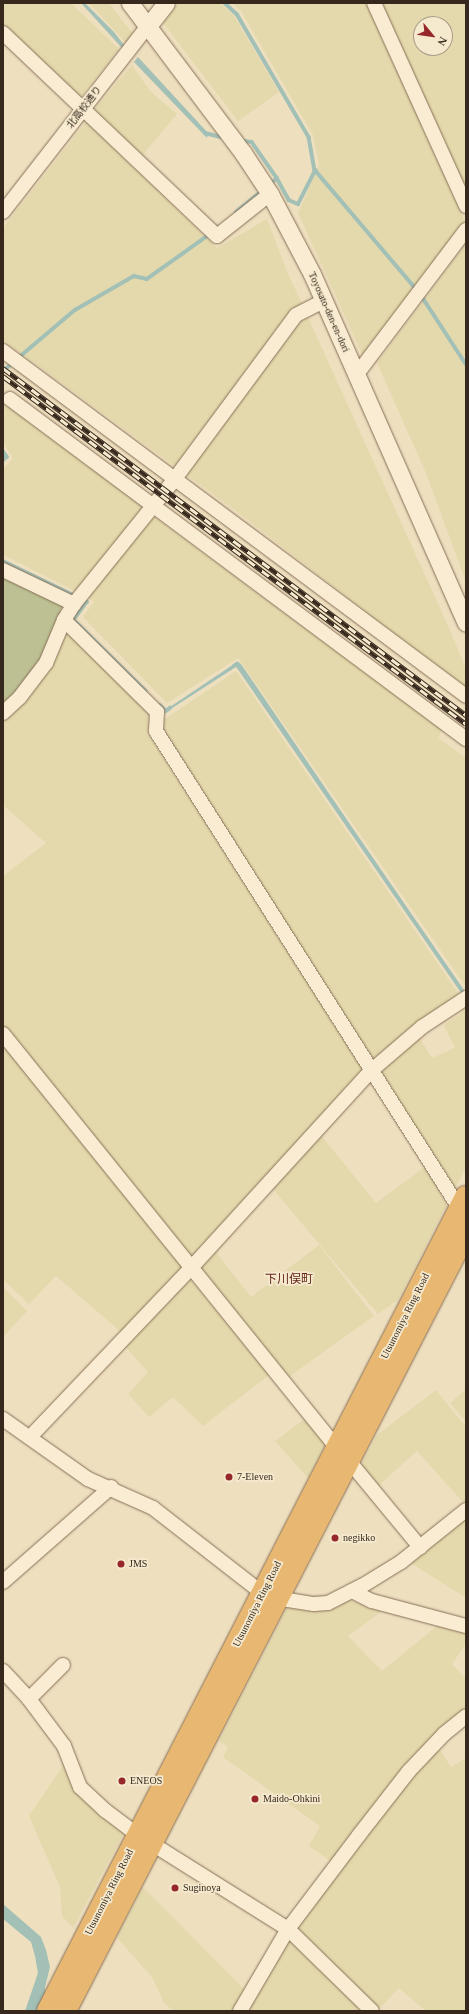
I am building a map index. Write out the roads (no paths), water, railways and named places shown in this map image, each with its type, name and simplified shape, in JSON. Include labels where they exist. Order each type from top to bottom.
[{"type":"highway","name":"Utsunomiya Ring Road","points":[[343,1455],[464,1208]]},
{"type":"highway","name":"Utsunomiya Ring Road","points":[[48,2011],[66,1998],[270,1594],[343,1455],[466,1232]]},
{"type":"street","name":"Toyosato-den-en-dori","points":[[130,3],[243,154],[270,194],[324,302],[357,374],[466,622]]},
{"type":"street","name":"北高校通り","points":[[3,212],[166,3]]},
{"type":"street","points":[[374,3],[466,206]]},
{"type":"street","points":[[3,32],[217,236],[270,194]]},
{"type":"street","points":[[357,374],[466,230]]},
{"type":"street","points":[[3,713],[20,697],[46,663],[64,620],[74,604],[174,480],[296,315],[324,302]]},
{"type":"street","points":[[3,351],[174,480],[466,696]]},
{"type":"street","points":[[10,399],[466,739]]},
{"type":"street","points":[[3,570],[74,604]]},
{"type":"street","points":[[64,620],[157,712],[156,731],[372,1070],[464,1208]]},
{"type":"street","points":[[31,1436],[191,1268],[372,1070],[422,1027],[466,998]]},
{"type":"street","points":[[3,1034],[343,1455],[420,1547]]},
{"type":"street","points":[[3,1419],[31,1436],[88,1479],[111,1487],[153,1508],[270,1594],[314,1604],[328,1603],[352,1591],[401,1562],[466,1510]]},
{"type":"street","points":[[3,1582],[111,1487]]},
{"type":"street","points":[[352,1591],[372,1601],[466,1626]]},
{"type":"street","points":[[29,1698],[63,1665]]},
{"type":"street","points":[[3,1671],[29,1698],[64,1746],[80,1787],[106,1811],[145,1839],[288,1929],[372,2011]]},
{"type":"street","points":[[240,2011],[288,1929],[409,1771],[444,1734],[466,1716]]},
{"type":"water","points":[[81,3],[85,3],[114,32],[124,45],[122,48]]},
{"type":"water","points":[[138,57],[208,133],[207,138],[134,62]]},
{"type":"water","points":[[237,662],[241,664],[466,995],[239,665],[166,712],[167,709]]},
{"type":"water","points":[[3,1904],[41,1937],[50,1967],[45,1987],[45,2011],[25,2011],[38,1973],[35,1956],[31,1942],[3,1919]]},
{"type":"waterway","points":[[225,3],[237,14],[309,137],[315,170]]},
{"type":"waterway","points":[[205,133],[225,138]]},
{"type":"waterway","points":[[239,140],[252,142],[277,178]]},
{"type":"waterway","points":[[274,181],[277,178],[289,200],[298,204],[315,170],[417,290]]},
{"type":"waterway","points":[[236,212],[258,194]]},
{"type":"waterway","points":[[17,359],[75,310],[134,276],[147,279],[210,234]]},
{"type":"waterway","points":[[421,295],[466,364]]},
{"type":"waterway","points":[[3,371],[13,363]]},
{"type":"waterway","points":[[3,451],[7,457],[3,461]]},
{"type":"waterway","points":[[3,561],[75,596]]},
{"type":"waterway","points":[[83,599],[87,602],[74,620],[146,691]]},
{"type":"waterway","points":[[234,666],[237,664],[465,995]]},
{"type":"waterway","points":[[160,705],[166,711],[170,708]]},
{"type":"railway","points":[[3,368],[466,715]]},
{"type":"railway","points":[[3,376],[466,724]]},
{"type":"place","name":"7-Eleven","points":[[229,1477]]},
{"type":"place","name":"negikko","points":[[335,1538]]},
{"type":"place","name":"JMS","points":[[121,1564]]},
{"type":"place","name":"ENEOS","points":[[122,1781]]},
{"type":"place","name":"Maido-Ohkini","points":[[255,1799]]},
{"type":"place","name":"Suginoya","points":[[175,1888]]},
{"type":"district","name":"下川俣町","points":[[289,1280]]}]
